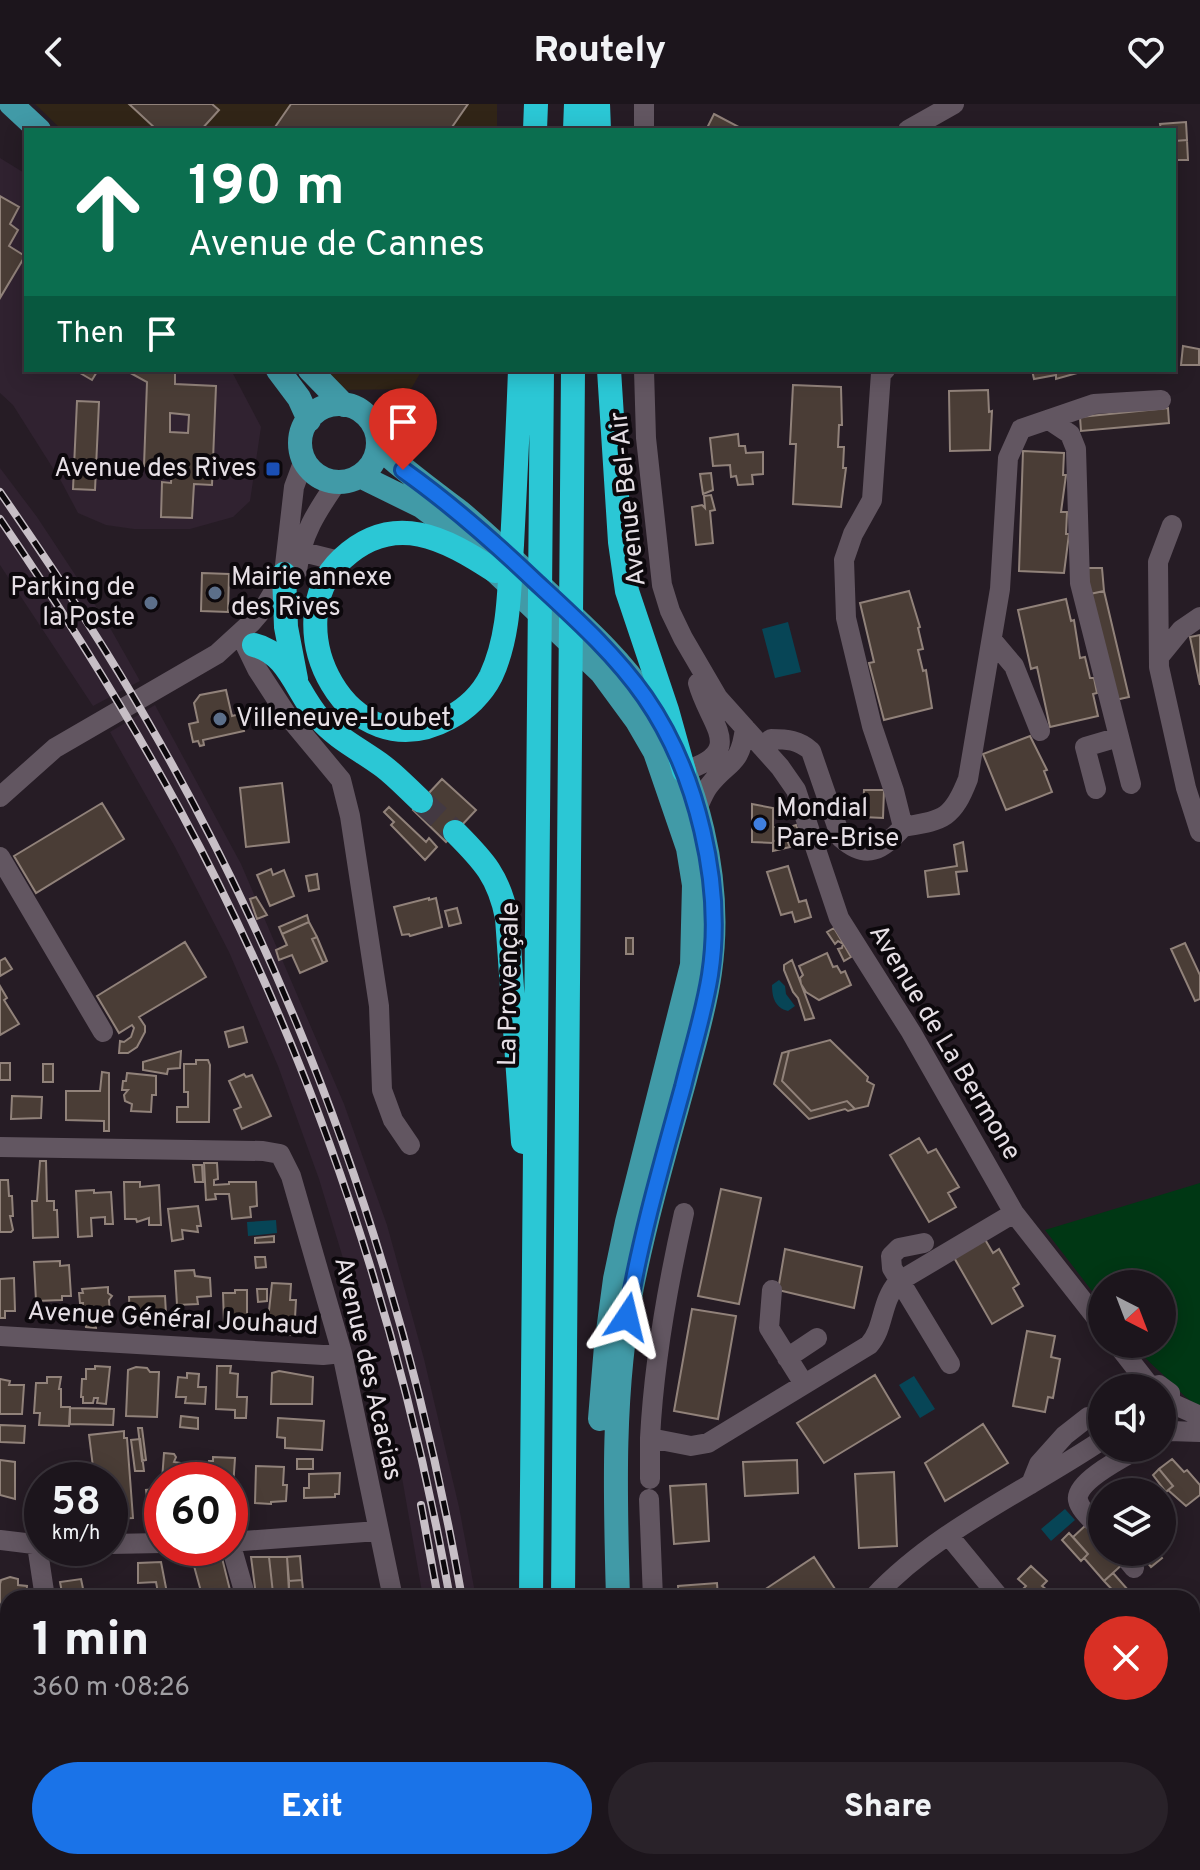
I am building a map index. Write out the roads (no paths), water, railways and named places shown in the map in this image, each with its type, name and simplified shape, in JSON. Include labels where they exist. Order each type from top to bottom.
[{"type":"highway","points":[[535,128],[536,104]]},
{"type":"highway","points":[[544,104],[544,128]]},
{"type":"highway","points":[[575,128],[576,104]]},
{"type":"highway","points":[[598,104],[599,128]]},
{"type":"highway","points":[[495,571],[452,544],[423,534],[400,533],[354,548],[339,561],[330,575],[317,611],[319,653],[336,692],[351,709],[390,730],[434,727],[459,713],[477,696],[490,677],[507,622],[520,372]]},
{"type":"highway","name":"La Provençale","points":[[531,1590],[542,372]]},
{"type":"highway","points":[[563,1590],[573,372]]},
{"type":"highway","points":[[609,372],[620,542],[627,591],[684,771]]},
{"type":"highway","points":[[284,574],[286,627],[297,685]]},
{"type":"highway","points":[[247,642],[272,652],[319,719],[335,734],[385,768],[421,801]]},
{"type":"highway","points":[[455,832],[482,859],[502,892],[507,918],[520,1118],[535,1227]]},
{"type":"main road","points":[[11,104],[37,128]]},
{"type":"main road","points":[[280,372],[293,388],[309,420]]},
{"type":"main road","points":[[312,372],[344,405],[365,415],[373,424],[378,446],[375,458],[348,479]]},
{"type":"main road","points":[[344,405],[318,411],[309,420],[300,439],[304,460],[318,476],[348,479],[421,506],[465,539],[495,571],[646,698],[684,771],[696,811],[711,880],[713,927],[710,971],[703,1014],[645,1230],[623,1345],[617,1417],[618,1590]]},
{"type":"main road","points":[[378,446],[495,543],[605,662],[655,752],[688,848],[694,885],[692,965],[615,1279],[606,1346],[600,1421],[602,1590]]},
{"type":"street","points":[[644,104],[644,128]]},
{"type":"street","points":[[912,128],[954,104]]},
{"type":"street","name":"Avenue Bel-Air","points":[[644,372],[646,438],[662,585],[670,611],[718,698],[762,747]]},
{"type":"street","points":[[882,372],[872,500],[853,534],[844,560],[846,618],[872,726],[903,827]]},
{"type":"street","points":[[762,747],[771,739],[787,739],[802,743],[811,751],[841,838],[850,847],[873,851],[888,843],[903,827],[941,820],[959,802],[968,779],[1000,589],[1008,458],[1021,429],[1094,404],[1161,400]]},
{"type":"street","points":[[1049,420],[1070,434],[1076,449],[1080,583],[1131,784]]},
{"type":"street","points":[[247,642],[284,574],[292,498],[304,460]]},
{"type":"street","points":[[0,797],[55,748],[84,730],[217,654],[286,627],[299,551],[313,517],[348,479]]},
{"type":"street","points":[[1172,525],[1158,562],[1159,667],[1186,788],[1200,832]]},
{"type":"street","points":[[299,551],[339,561]]},
{"type":"street","points":[[1159,657],[1181,630],[1200,617]]},
{"type":"street","points":[[992,640],[1014,666],[1040,731]]},
{"type":"street","points":[[247,642],[287,715],[341,780],[350,816],[379,1006],[382,1090],[393,1120],[410,1145]]},
{"type":"street","name":"Avenue Bel-Air","points":[[684,771],[712,759],[720,749],[722,738],[699,687],[696,663]]},
{"type":"street","points":[[696,811],[709,786],[738,758],[745,728]]},
{"type":"street","points":[[1096,789],[1085,747],[1119,737]]},
{"type":"street","name":"Avenue de La Bermone","points":[[762,747],[796,790],[839,918],[911,1032],[1014,1213],[1088,1307]]},
{"type":"street","points":[[722,775],[745,765],[780,767]]},
{"type":"street","points":[[0,857],[103,1032]]},
{"type":"street","name":"Avenue des Acacias","points":[[0,1147],[263,1151],[280,1154],[291,1176],[342,1353],[391,1590]]},
{"type":"street","points":[[653,1590],[649,1489],[653,1380],[664,1302],[684,1213]]},
{"type":"street","points":[[650,1438],[691,1446],[708,1443],[869,1345],[875,1338],[887,1295],[898,1282],[1014,1213]]},
{"type":"street","points":[[924,1243],[899,1248],[891,1256],[892,1268],[950,1364]]},
{"type":"street","points":[[772,1290],[769,1328],[804,1384]]},
{"type":"street","name":"Avenue Général Jouhaud","points":[[0,1336],[323,1355],[342,1353]]},
{"type":"street","points":[[787,1358],[817,1338]]},
{"type":"street","points":[[1176,1412],[1200,1416]]},
{"type":"street","points":[[1031,1485],[1039,1464],[1065,1435],[1088,1417]]},
{"type":"street","points":[[1176,1431],[1200,1432]]},
{"type":"street","points":[[880,1590],[949,1536],[1088,1449]]},
{"type":"street","points":[[1093,1478],[1116,1462]]},
{"type":"street","points":[[1088,1482],[1077,1496],[1088,1515]]},
{"type":"street","points":[[248,1541],[378,1531]]},
{"type":"street","points":[[949,1536],[993,1590]]},
{"type":"street","points":[[0,1540],[24,1543]]},
{"type":"street","points":[[41,1566],[44,1590]]},
{"type":"street","points":[[237,1566],[244,1590]]},
{"type":"water","points":[[788,622],[801,672],[775,678],[762,629]]},
{"type":"water","points":[[779,980],[795,1006],[788,1011],[777,1005],[774,998],[772,985]]},
{"type":"water","points":[[276,1220],[277,1233],[248,1236],[247,1222]]},
{"type":"water","points":[[914,1376],[935,1409],[920,1418],[899,1385]]},
{"type":"water","points":[[1065,1509],[1075,1520],[1051,1541],[1041,1529]]},
{"type":"tunnel","points":[[421,801],[455,832]]},
{"type":"railway","points":[[0,492],[77,606],[148,722],[256,930],[302,1037],[344,1146],[380,1257],[412,1369],[460,1590]]},
{"type":"railway","points":[[0,519],[94,663],[160,774],[229,905],[272,1000],[312,1096],[378,1294],[406,1394],[448,1590]]},
{"type":"railway","points":[[421,1505],[437,1590]]},
{"type":"place","name":"Avenue des Rives","points":[[273,469]]},
{"type":"place","name":"Mairie annexe des Rives","points":[[215,593]]},
{"type":"place","name":"Parking de la Poste","points":[[151,603]]},
{"type":"place","name":"Villeneuve-Loubet","points":[[220,719]]},
{"type":"place","name":"Mondial Pare-Brise","points":[[760,824]]}]
